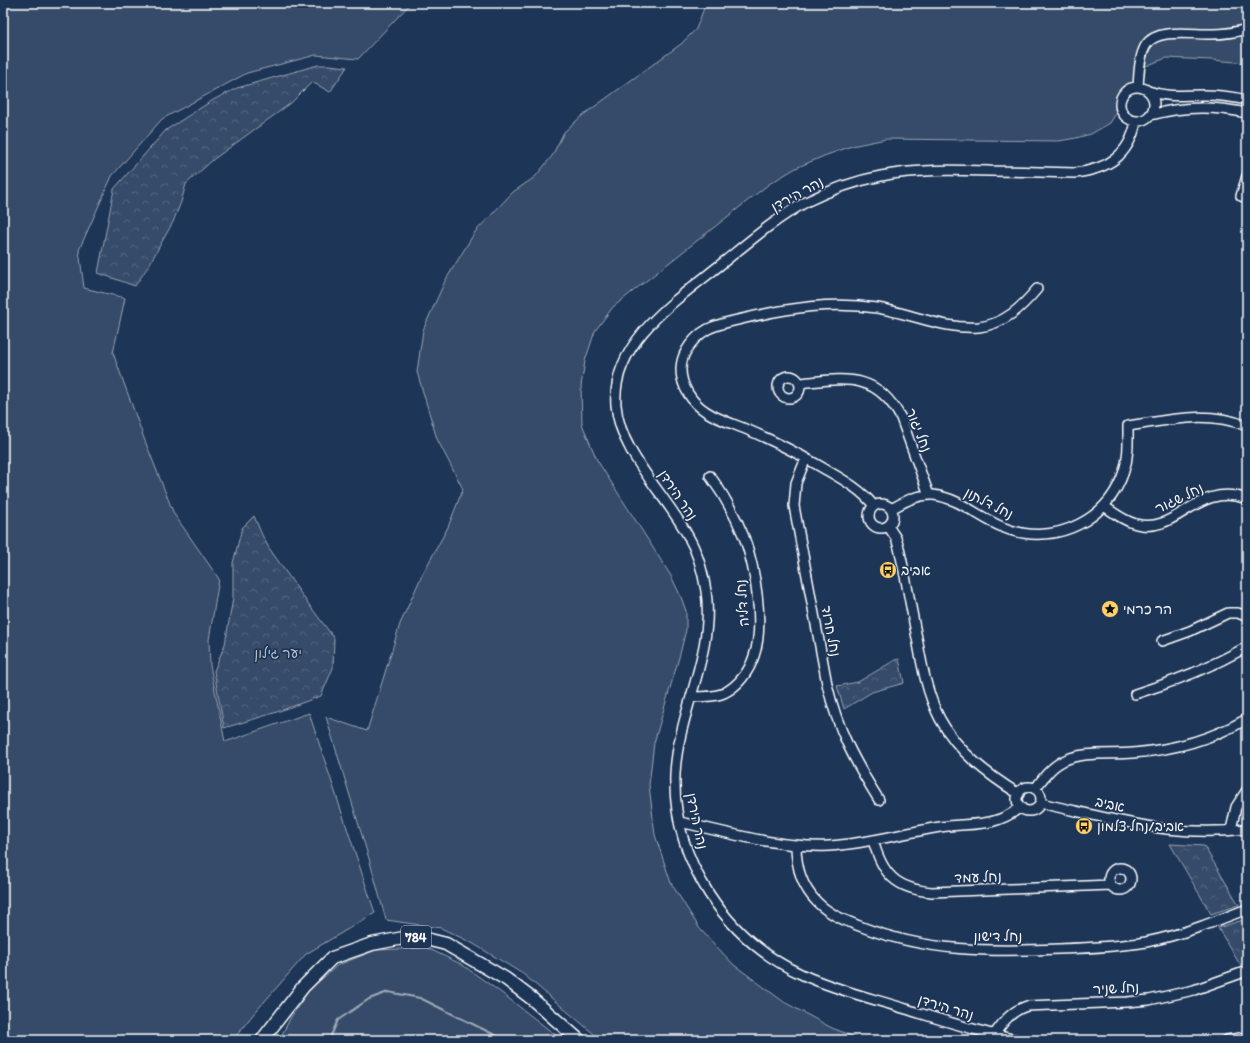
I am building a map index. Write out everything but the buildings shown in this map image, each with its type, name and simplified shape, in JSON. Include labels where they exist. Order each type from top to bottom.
[{"type":"main road","name":"784","points":[[262,1040],[303,987],[332,958],[372,944],[414,936],[446,944],[506,979],[531,998],[579,1040]]},
{"type":"street","points":[[1138,87],[1143,52],[1153,38],[1169,34],[1222,34],[1247,29]]},
{"type":"street","points":[[1247,100],[1205,95],[1168,96],[1160,95],[1138,87],[1125,92],[1122,96],[1120,104],[1121,112],[1124,116],[1129,120],[1136,122],[1144,120],[1151,115],[1170,110],[1194,108],[1247,113]]},
{"type":"street","points":[[1148,91],[1153,97],[1154,102],[1151,115]]},
{"type":"street","name":"נהר הירדן","points":[[1016,1040],[994,1035],[844,990],[802,974],[766,954],[737,930],[714,902],[696,873],[684,841],[677,809],[675,777],[678,746],[703,655],[706,635],[708,616],[704,576],[698,556],[689,536],[632,451],[624,435],[616,404],[617,388],[620,372],[627,356],[637,340],[668,306],[787,213],[826,193],[863,180],[890,174],[918,171],[952,170],[1075,173],[1089,171],[1102,167],[1121,154],[1133,136],[1136,122]]},
{"type":"street","points":[[1247,176],[1241,196],[1247,198]]},
{"type":"street","points":[[874,506],[867,497],[851,484],[773,441],[705,411],[693,401],[685,389],[681,378],[681,366],[684,355],[690,344],[708,329],[720,324],[768,313],[804,307],[835,305],[878,308],[957,326],[980,326],[1003,320],[1026,302],[1037,289]]},
{"type":"street","name":"נחל יגור","points":[[799,383],[850,380],[867,384],[883,393],[896,408],[901,418],[929,495]]},
{"type":"street","name":"נחל דלתון","points":[[891,510],[910,499],[917,497],[929,495],[943,497],[953,500],[988,520],[1010,530],[1031,534],[1051,534],[1071,529],[1088,519],[1104,506],[1116,490],[1124,471],[1129,449],[1128,426],[1199,417],[1219,418],[1247,426]]},
{"type":"street","name":"נחל חרוד","points":[[806,458],[796,483],[794,506],[826,680],[834,712],[844,739],[858,766],[879,800]]},
{"type":"street","name":"נחל דליה","points":[[691,697],[716,696],[724,693],[736,685],[752,663],[757,646],[758,607],[754,571],[750,554],[730,506],[710,476]]},
{"type":"street","name":"נחל שגור","points":[[1104,506],[1129,522],[1144,526],[1152,526],[1169,521],[1196,504],[1212,497],[1228,495],[1247,499]]},
{"type":"street","points":[[874,506],[883,505],[891,510],[892,518],[888,526]]},
{"type":"street","points":[[874,506],[870,514],[871,523],[879,528],[888,526]]},
{"type":"street","points":[[888,526],[896,538],[899,548],[924,677],[931,700],[941,720],[966,754],[982,769],[1019,794]]},
{"type":"street","points":[[1162,641],[1190,631],[1228,613],[1238,613],[1247,617]]},
{"type":"street","points":[[1135,694],[1196,672],[1247,647]]},
{"type":"street","points":[[1035,789],[1050,771],[1068,758],[1084,755],[1134,753],[1165,749],[1210,736],[1247,719]]},
{"type":"street","points":[[1026,788],[1035,789],[1040,794],[1040,803],[1036,809],[1031,811],[1025,810],[1021,807],[1018,801],[1019,794],[1026,788]]},
{"type":"street","points":[[1231,830],[1236,807],[1247,790]]},
{"type":"street","name":"אביב","points":[[1040,803],[1144,826],[1194,831],[1247,829]]},
{"type":"street","points":[[680,822],[796,845],[830,846],[873,840],[940,827],[992,822],[1010,816],[1021,807]]},
{"type":"street","name":"נחל עמד","points":[[873,840],[882,865],[891,877],[904,886],[921,891],[932,892],[1111,885]]},
{"type":"street","name":"נחל דישון","points":[[796,845],[796,860],[801,879],[811,895],[827,910],[837,917],[869,930],[898,939],[934,947],[1006,951],[1123,945],[1182,933],[1247,910]]},
{"type":"street","name":"נחל שניר","points":[[994,1035],[1008,1017],[1017,1010],[1027,1006],[1149,1000],[1194,990],[1247,971]]},
{"type":"street","points":[[1227,1040],[1247,1037]]},
{"type":"green space","points":[[3,3],[411,3],[358,59],[316,55],[247,73],[162,119],[112,176],[79,250],[84,288],[125,298],[113,353],[145,441],[174,514],[219,579],[209,640],[210,665],[225,742],[309,713],[375,913],[306,954],[233,1040],[3,1040]]},
{"type":"green space","points":[[706,3],[1247,3],[1247,63],[1166,58],[1146,66],[1110,123],[1091,134],[1059,141],[886,139],[852,146],[796,168],[769,184],[613,307],[595,331],[585,361],[581,386],[582,424],[597,460],[671,576],[686,611],[686,630],[654,743],[649,785],[655,835],[671,883],[700,929],[734,965],[784,1002],[832,1028],[862,1040],[601,1040],[523,974],[472,943],[441,928],[386,920],[326,717],[367,731],[400,624],[422,575],[448,527],[463,489],[437,439],[417,372],[423,330],[445,281],[475,232],[513,192],[535,177],[552,156],[564,132],[583,115],[681,44],[696,29]]},
{"type":"green space","points":[[318,65],[347,67],[330,92],[312,82],[291,103],[214,159],[186,184],[173,222],[149,265],[135,286],[98,273],[114,189],[166,130],[213,100],[237,88]]},
{"type":"green space","name":"יער גילון","points":[[254,516],[269,548],[334,638],[333,668],[321,696],[274,713],[224,728],[214,671],[225,644],[233,598],[233,563],[242,528]]},
{"type":"green space","points":[[899,659],[904,683],[872,692],[844,709],[837,686],[858,682]]},
{"type":"green space","points":[[1170,844],[1204,846],[1239,905],[1211,914]]},
{"type":"green space","points":[[1246,919],[1247,966],[1242,968],[1218,928]]},
{"type":"green space","points":[[427,948],[461,964],[503,994],[562,1040],[279,1040],[291,1017],[309,990],[338,965],[376,950]]},
{"type":"waterway","points":[[329,1040],[338,1020],[369,999],[388,992],[420,998],[505,1040]]},
{"type":"place","name":"אביב","points":[[888,570]]},
{"type":"place","name":"הר כרמי","points":[[1110,609]]},
{"type":"place","name":"אביב/נחל צלמון","points":[[1084,826]]}]
